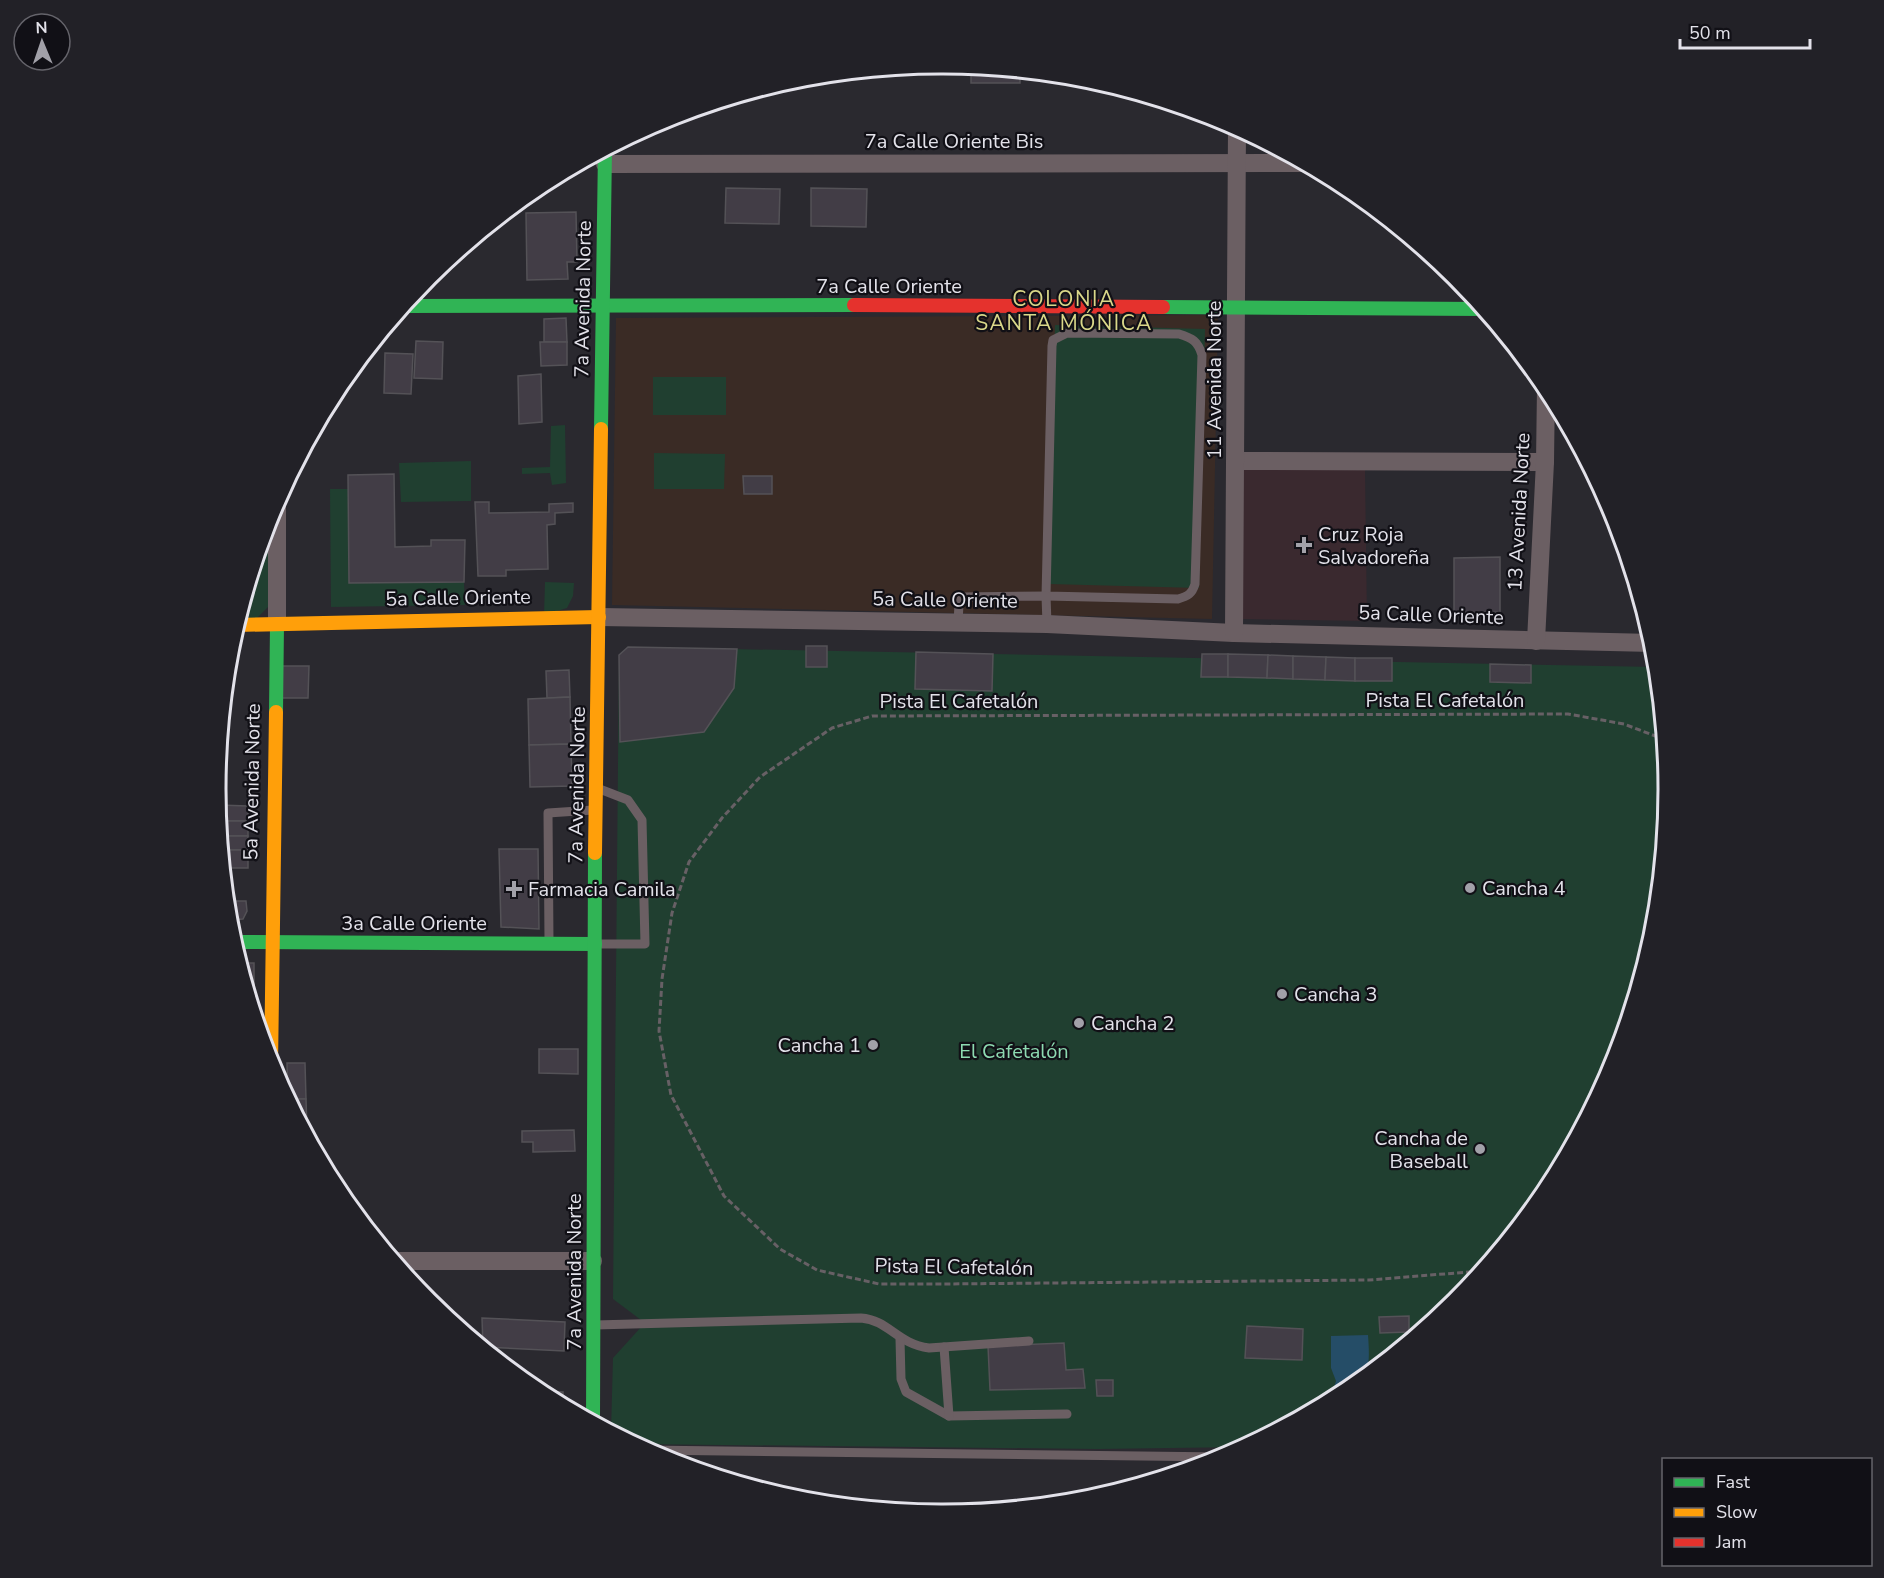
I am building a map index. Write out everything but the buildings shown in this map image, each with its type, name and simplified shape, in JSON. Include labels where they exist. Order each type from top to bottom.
[{"type":"street","name":"11 Avenida Norte","points":[[1234,633],[1237,138]]},
{"type":"street","name":"7a Calle Oriente Bis","points":[[607,157],[1289,163]]},
{"type":"street","name":"7a Avenida Norte","points":[[593,1414],[595,810],[605,158]]},
{"type":"street","name":"7a Calle Oriente","points":[[414,306],[602,304],[1472,309]]},
{"type":"street","name":"13 Avenida Norte","points":[[1536,641],[1546,405]]},
{"type":"street","points":[[1236,461],[1545,462]]},
{"type":"street","name":"5a Avenida Norte","points":[[271,1038],[277,525]]},
{"type":"street","name":"5a Calle Oriente","points":[[246,625],[599,617],[1047,624],[1234,633],[1642,643]]},
{"type":"street","name":"3a Calle Oriente","points":[[243,942],[595,944]]},
{"type":"street","points":[[404,1261],[593,1261]]},
{"type":"lane","points":[[958,623],[959,604],[962,597],[1046,596],[1178,599],[1192,592],[1198,510],[1202,355],[1199,344],[1192,338],[1179,334],[1067,333],[1053,340],[1046,596],[1047,624]]},
{"type":"lane","points":[[595,944],[645,944],[642,820],[628,800],[596,787]]},
{"type":"lane","points":[[549,944],[548,813],[595,810]]},
{"type":"lane","points":[[593,1325],[861,1318],[881,1323],[900,1339],[914,1346],[944,1347],[1029,1341]]},
{"type":"lane","points":[[900,1339],[901,1378],[906,1392],[949,1416],[1067,1414]]},
{"type":"lane","points":[[944,1347],[949,1416]]},
{"type":"lane","points":[[669,1450],[1199,1457]]},
{"type":"path","name":"Pista El Cafetalón","points":[[1470,1272],[1370,1280],[879,1284],[817,1270],[780,1249],[724,1196],[671,1095],[658,1031],[662,979],[672,913],[689,862],[722,818],[760,777],[832,728],[872,716],[1568,714],[1624,724],[1655,736]]},
{"type":"shaded area","points":[[1218,315],[1212,619],[612,605],[616,318]]},
{"type":"shaded area","name":"Cruz Roja Salvadoreña","points":[[1242,470],[1365,470],[1367,621],[1242,619]]},
{"type":"green space","points":[[1055,325],[1205,329],[1199,588],[1049,584]]},
{"type":"green space","points":[[653,377],[726,377],[726,415],[653,415]]},
{"type":"green space","points":[[565,425],[566,483],[552,485],[550,473],[522,474],[522,468],[550,467],[551,426]]},
{"type":"green space","points":[[654,453],[725,454],[724,489],[654,489]]},
{"type":"green space","points":[[471,461],[471,501],[401,502],[399,463]]},
{"type":"green space","points":[[330,489],[348,489],[349,583],[464,582],[465,605],[331,607]]},
{"type":"green space","points":[[271,541],[271,604],[256,619],[247,619]]},
{"type":"green space","points":[[545,582],[574,583],[573,596],[567,608],[544,615]]},
{"type":"green space","name":"El Cafetalón","points":[[628,647],[1647,667],[1656,742],[1658,789],[1651,882],[1644,929],[1633,974],[1620,1019],[1603,1063],[1562,1147],[1537,1187],[1510,1225],[1448,1295],[1378,1357],[1340,1384],[1300,1409],[1222,1447],[1097,1449],[655,1444],[611,1423],[613,1358],[642,1326],[641,1320],[613,1299],[619,655]]},
{"type":"water","points":[[1368,1335],[1368,1364],[1334,1388],[1336,1381],[1331,1368],[1331,1336]]},
{"type":"traffic: fast","points":[[601,429],[605,158]]},
{"type":"traffic: fast","points":[[414,306],[854,305]]},
{"type":"traffic: fast","points":[[1163,307],[1472,309]]},
{"type":"traffic: fast","points":[[276,712],[277,625]]},
{"type":"traffic: fast","points":[[593,1414],[595,853]]},
{"type":"traffic: fast","points":[[243,942],[595,944]]},
{"type":"traffic: slow","points":[[595,853],[601,429]]},
{"type":"traffic: slow","points":[[246,625],[599,617]]},
{"type":"traffic: slow","points":[[271,1038],[276,712]]},
{"type":"traffic: jam","points":[[854,305],[1163,307]]},
{"type":"place","name":"Cruz Roja Salvadoreña","points":[[1304,545]]},
{"type":"place","name":"Cancha 4","points":[[1470,888]]},
{"type":"place","name":"Farmacia Camila","points":[[514,889]]},
{"type":"place","name":"Cancha 3","points":[[1282,994]]},
{"type":"place","name":"Cancha 2","points":[[1079,1023]]},
{"type":"place","name":"Cancha 1","points":[[873,1045]]},
{"type":"place","name":"Cancha de Baseball","points":[[1480,1149]]},
{"type":"district","name":"COLONIA SANTA MÓNICA","points":[[1064,311]]}]
